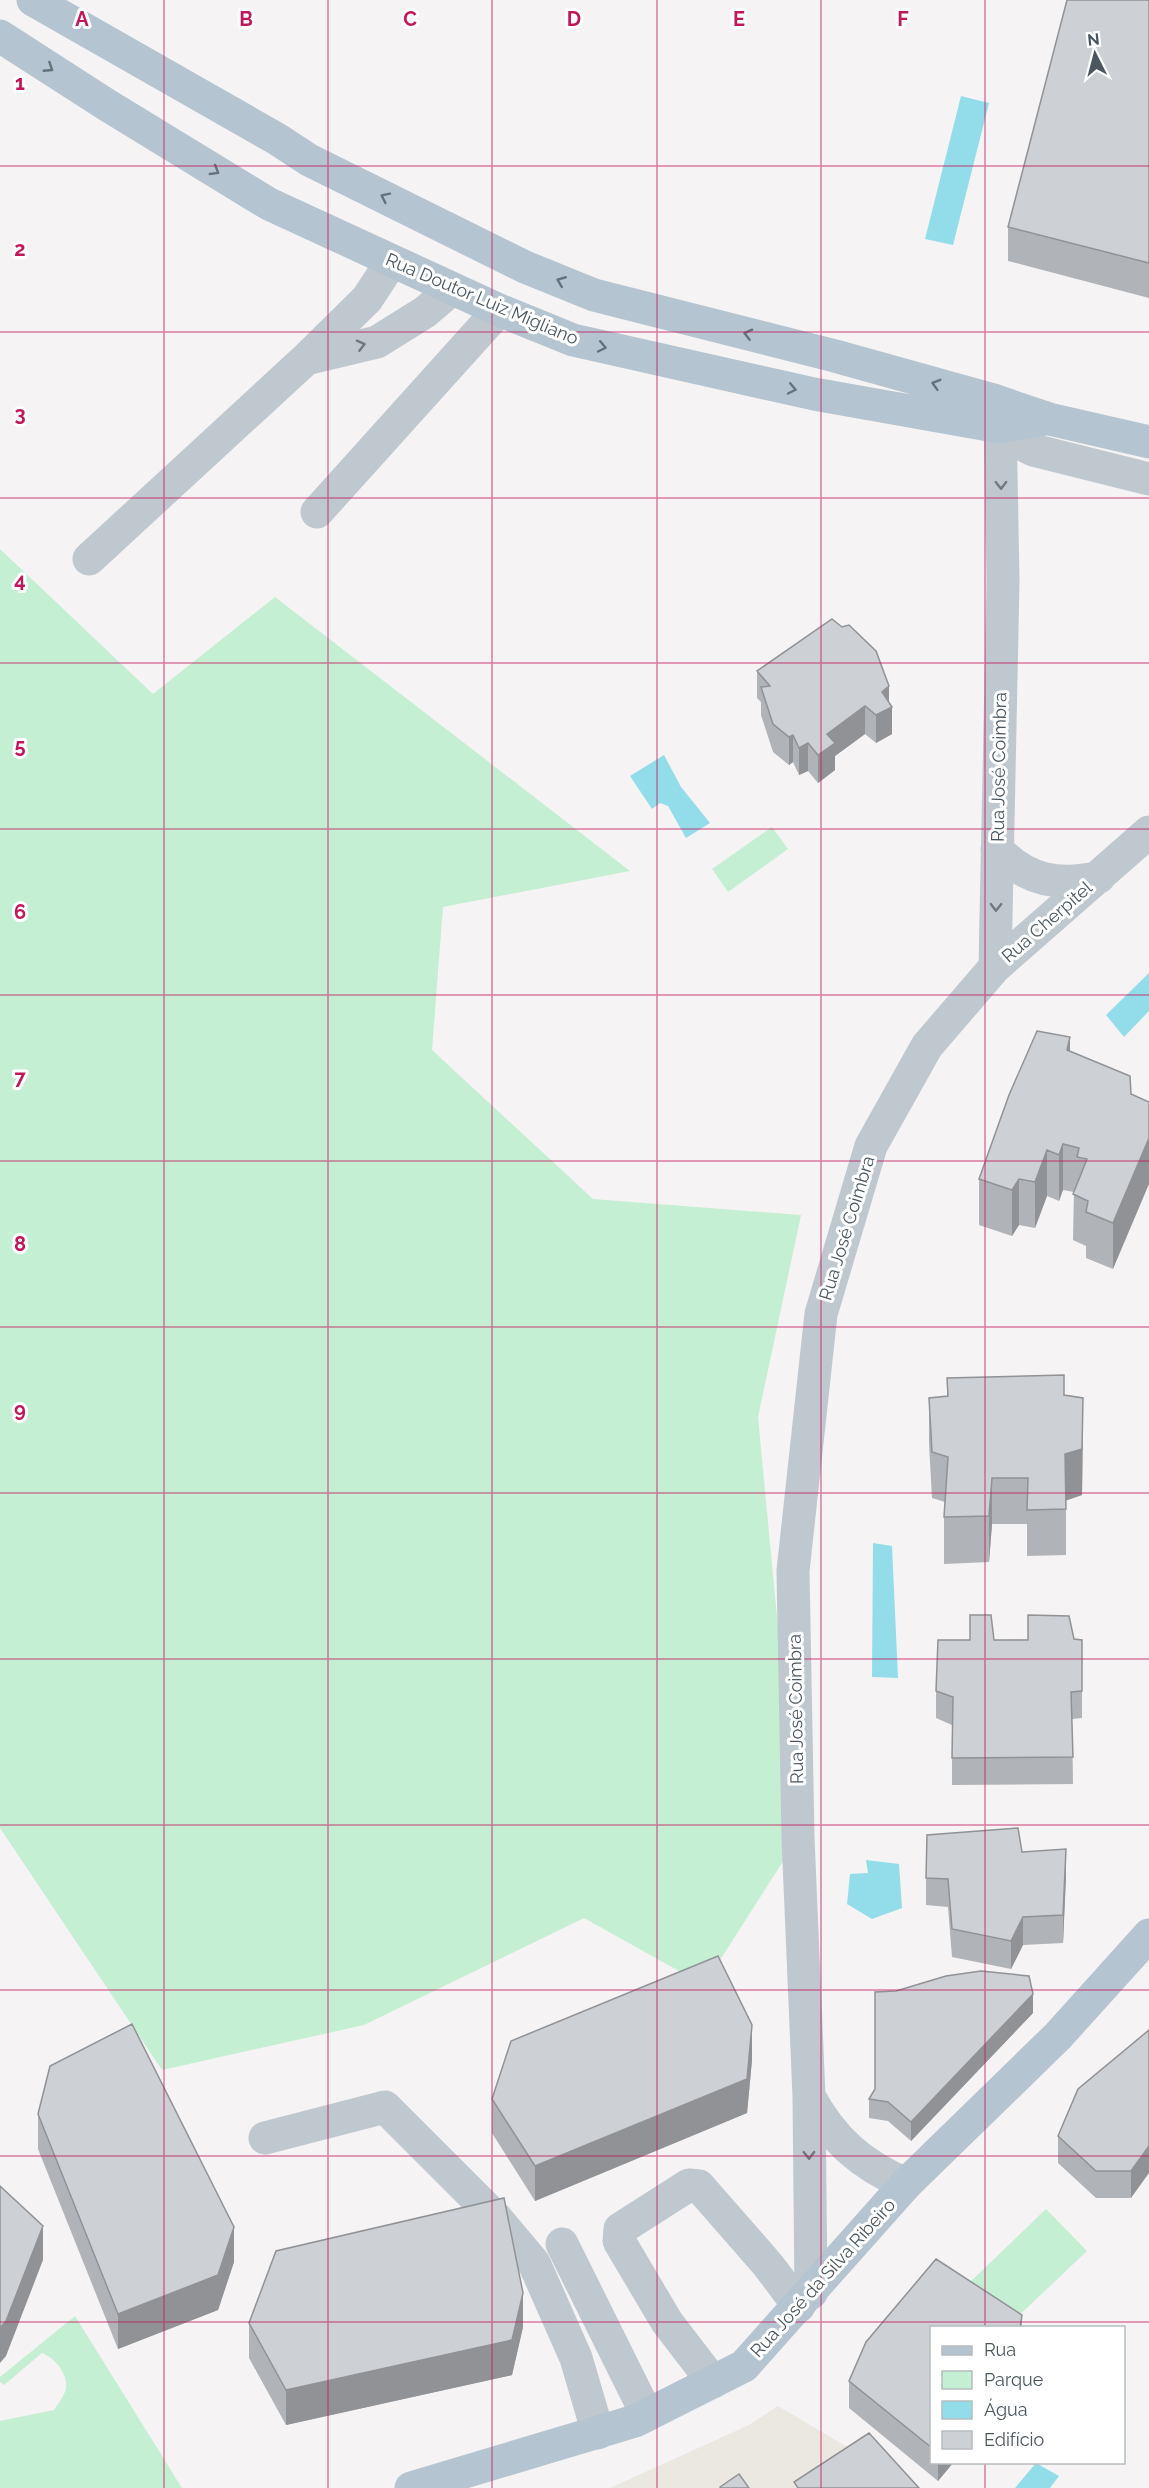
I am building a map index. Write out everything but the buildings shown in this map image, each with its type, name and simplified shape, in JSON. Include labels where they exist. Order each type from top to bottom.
[{"type":"main road","name":"Rua Doutor Luiz Migliano","points":[[33,0],[309,159],[525,267],[594,295],[835,356],[1016,414],[1149,442]]},
{"type":"main road","name":"Rua Doutor Luiz Migliano","points":[[0,36],[107,105],[269,204],[452,289],[573,340],[814,394],[1016,414]]},
{"type":"main road","name":"Rua José da Silva Ribeiro","points":[[414,2488],[598,2433],[648,2415],[744,2366],[906,2184],[1058,2036],[1149,1935]]},
{"type":"street","points":[[89,559],[305,360],[367,299],[392,261]]},
{"type":"street","points":[[305,360],[377,342],[425,312],[452,289]]},
{"type":"street","points":[[317,512],[499,310]]},
{"type":"street","points":[[1016,414],[1014,440],[1033,450],[1149,479]]},
{"type":"street","name":"Rua José Coimbra","points":[[805,2299],[809,2096],[798,1838],[793,1571],[821,1314],[871,1146],[927,1046],[994,967],[1003,581],[1016,414]]},
{"type":"street","name":"Rua Cherpitel","points":[[994,967],[1149,832]]},
{"type":"street","name":"Rua Cherpitel","points":[[997,849],[1008,860],[1035,876],[1056,882],[1078,882],[1099,877]]},
{"type":"street","name":"Rua José Coimbra","points":[[809,2096],[820,2117],[850,2152],[867,2165],[906,2184]]},
{"type":"street","points":[[265,2138],[385,2107],[497,2219],[534,2263],[576,2358],[598,2433]]},
{"type":"street","points":[[713,2382],[667,2322],[619,2241],[620,2229],[689,2185],[699,2186],[768,2265],[805,2299]]},
{"type":"street","points":[[562,2244],[648,2415]]},
{"type":"shaded area","points":[[778,2406],[869,2460],[894,2488],[610,2488],[749,2425]]},
{"type":"green space","points":[[0,549],[153,694],[275,597],[630,871],[443,907],[432,1050],[593,1199],[801,1215],[758,1417],[798,1838],[704,1985],[584,1918],[364,2025],[162,2070],[0,1828]]},
{"type":"green space","points":[[772,827],[788,849],[728,892],[712,869]]},
{"type":"green space","points":[[1046,2209],[1087,2251],[1010,2324],[970,2282]]},
{"type":"green space","points":[[75,2316],[182,2488],[0,2488],[0,2421],[54,2410],[64,2394],[66,2383],[60,2367],[42,2353],[4,2385],[0,2382],[0,2377]]},
{"type":"water","points":[[961,96],[989,103],[953,245],[925,239]]},
{"type":"water","points":[[664,755],[681,787],[710,823],[686,838],[668,806],[660,803],[652,809],[630,776]]},
{"type":"water","points":[[1149,973],[1149,1011],[1124,1037],[1106,1015]]},
{"type":"water","points":[[873,1543],[892,1546],[898,1678],[872,1677]]},
{"type":"water","points":[[866,1860],[899,1864],[902,1908],[872,1919],[847,1904],[850,1874],[868,1873]]},
{"type":"water","points":[[1035,2464],[1059,2476],[1050,2488],[1015,2488]]}]
